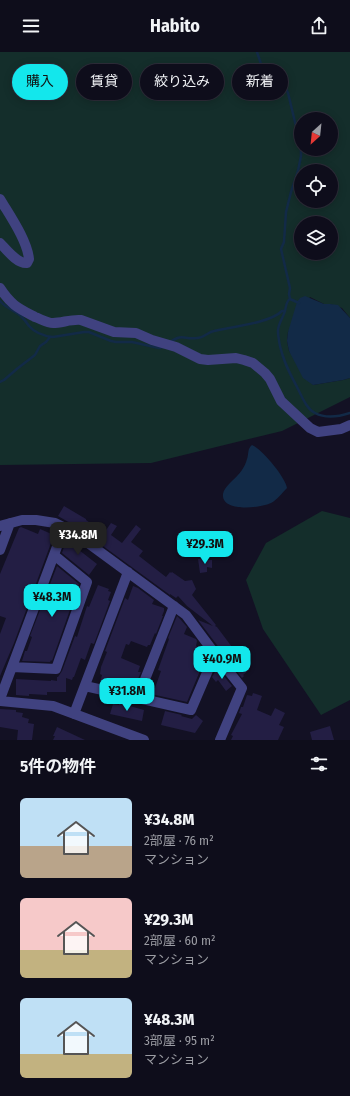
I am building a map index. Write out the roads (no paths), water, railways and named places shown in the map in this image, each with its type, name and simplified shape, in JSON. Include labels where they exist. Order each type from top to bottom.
[{"type":"street","points":[[0,243],[18,261],[23,264],[27,263],[29,259],[26,246],[1,201]]},
{"type":"street","points":[[0,288],[7,299],[18,308],[46,322],[54,323],[75,319],[81,320],[114,332],[136,332],[152,340],[176,346],[200,359],[208,360],[236,358],[253,363],[270,379],[281,401],[310,428],[318,432],[341,429],[350,425]]},
{"type":"street","points":[[0,550],[5,525],[22,520],[36,520],[55,523],[72,532],[186,615],[242,688],[220,740]]},
{"type":"street","points":[[64,528],[0,700],[53,706],[144,740]]},
{"type":"street","points":[[12,667],[56,669],[87,582],[54,555]]},
{"type":"street","points":[[74,714],[128,572]]},
{"type":"street","points":[[138,697],[174,606]]},
{"type":"street","points":[[85,686],[191,710],[215,654]]},
{"type":"water","points":[[305,296],[324,304],[338,305],[350,318],[350,378],[313,385],[303,378],[289,351],[287,341],[288,332],[297,302],[300,298]]},
{"type":"water","points":[[252,445],[262,452],[273,464],[286,483],[287,488],[275,500],[266,505],[242,508],[235,507],[228,504],[224,500],[223,494],[226,488],[243,469],[247,460],[249,448]]},
{"type":"waterway","points":[[257,52],[261,64],[283,82],[288,93],[294,118]]},
{"type":"waterway","points":[[290,299],[290,288],[281,249],[284,242],[286,212],[301,156]]},
{"type":"waterway","points":[[170,342],[181,337],[199,338],[212,332],[260,322],[269,319],[282,311],[285,311],[287,303],[290,299],[299,303]]},
{"type":"waterway","points":[[0,301],[21,316],[34,331],[43,335],[53,337],[89,332],[111,341],[132,342],[159,348],[163,347]]},
{"type":"waterway","points":[[285,311],[278,328],[280,346],[288,369],[306,404],[312,411],[323,416],[328,417],[350,413]]},
{"type":"waterway","points":[[0,382],[35,355],[40,346],[50,337]]}]
